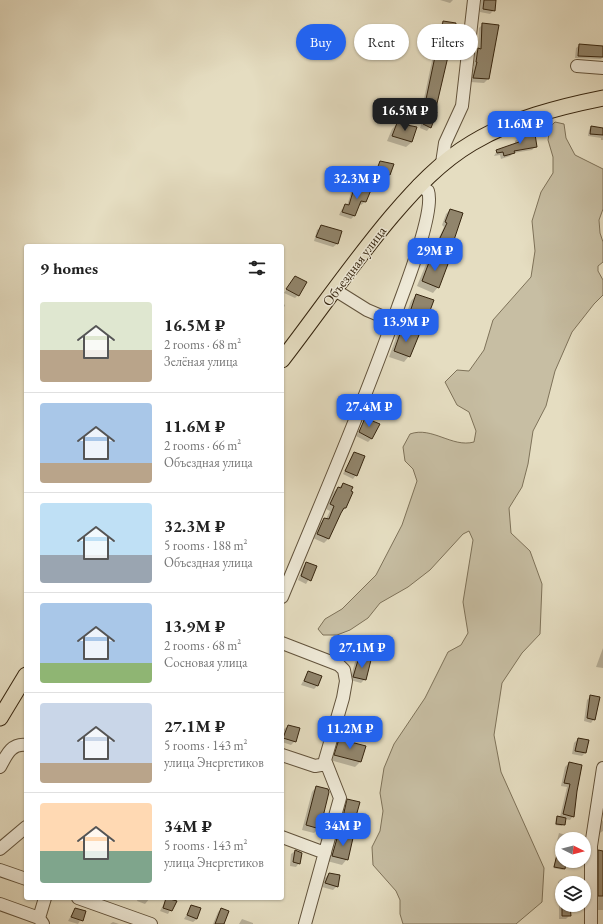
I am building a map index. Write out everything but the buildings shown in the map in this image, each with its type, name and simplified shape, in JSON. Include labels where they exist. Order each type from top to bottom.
[{"type":"main road","name":"Объездная улица","points":[[284,357],[367,246],[418,185],[442,163],[472,142],[514,121],[570,105],[603,98]]},
{"type":"main road","points":[[0,718],[24,678]]},
{"type":"street","points":[[442,163],[446,143],[462,106],[474,0]]},
{"type":"street","points":[[577,66],[603,68]]},
{"type":"street","points":[[284,592],[355,423],[413,266],[425,223],[429,195],[428,191],[418,185]]},
{"type":"street","points":[[335,290],[367,310],[393,321]]},
{"type":"street","points":[[284,643],[339,665],[344,670],[346,681],[343,698],[325,760],[340,798],[305,924]]},
{"type":"street","points":[[0,767],[7,754],[13,747],[24,745]]},
{"type":"street","points":[[284,756],[315,766],[326,764]]},
{"type":"street","points":[[591,924],[591,846],[603,768]]},
{"type":"street","points":[[0,849],[24,829]]},
{"type":"street","points":[[284,838],[325,853]]},
{"type":"street","points":[[0,870],[24,878]]},
{"type":"street","points":[[0,904],[41,921],[45,900]]},
{"type":"street","points":[[83,900],[145,923]]},
{"type":"shaded area","points":[[555,122],[564,124],[566,138],[575,155],[603,169],[603,209],[599,220],[600,233],[603,242],[603,262],[598,266],[598,271],[603,280],[603,295],[572,332],[555,371],[546,406],[533,431],[528,464],[522,487],[509,508],[511,533],[530,551],[542,584],[540,634],[522,653],[502,683],[494,735],[501,772],[544,868],[542,902],[516,924],[403,924],[400,914],[400,900],[396,891],[373,865],[372,847],[380,831],[383,811],[380,793],[384,768],[394,744],[425,698],[448,652],[461,645],[468,633],[463,602],[473,540],[469,531],[463,534],[430,570],[408,587],[380,603],[368,618],[350,630],[337,635],[323,635],[318,629],[325,619],[342,609],[376,575],[402,525],[417,481],[413,469],[405,461],[403,447],[410,434],[418,432],[426,433],[458,442],[474,442],[476,431],[469,412],[457,405],[445,382],[457,370],[469,371],[484,350],[493,320],[531,277],[535,251],[532,221],[541,192],[553,173],[553,157],[548,140],[550,127]]}]
